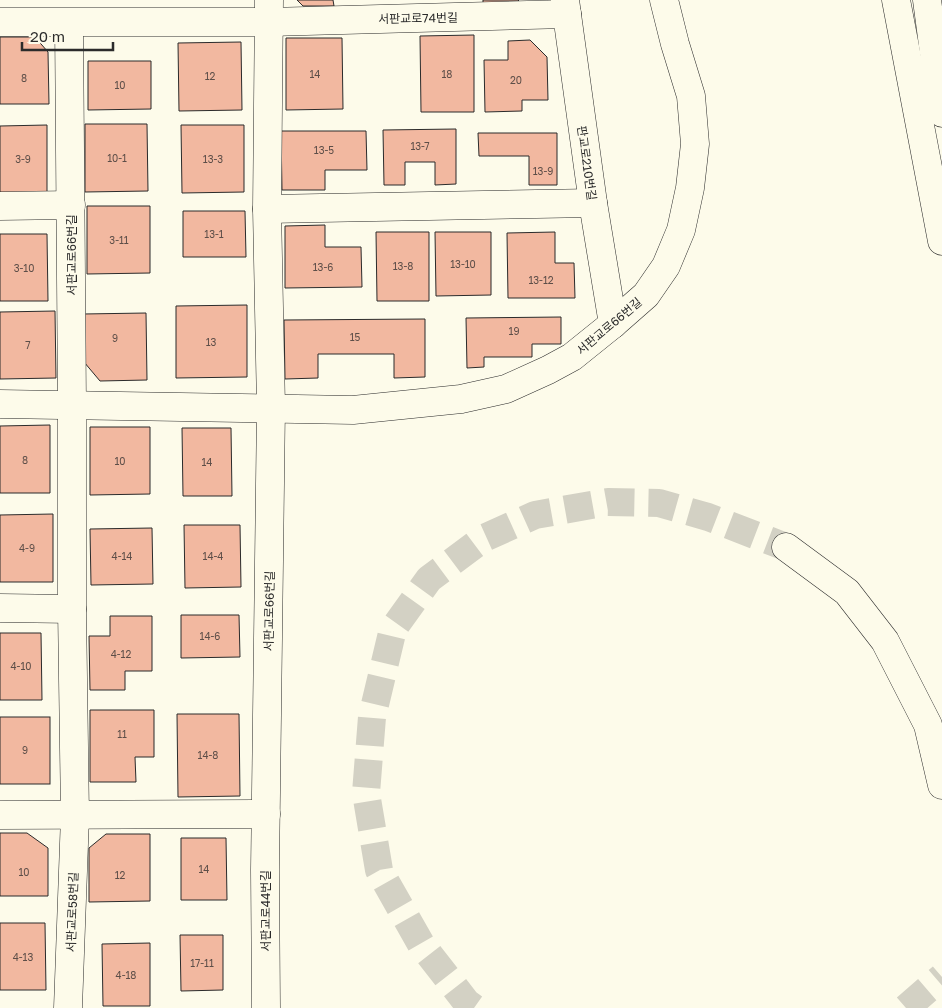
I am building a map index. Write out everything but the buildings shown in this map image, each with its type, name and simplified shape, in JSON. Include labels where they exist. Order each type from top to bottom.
[{"type":"main road","name":"서판교로66번길","points":[[0,404],[353,410],[461,399],[506,389],[572,357],[646,296],[666,266],[681,230],[690,188],[696,144],[691,96],[664,0]]},
{"type":"main road","points":[[896,0],[942,241]]},
{"type":"main road","points":[[927,0],[942,112]]},
{"type":"main road","name":"판교로210번길","points":[[566,7],[593,203],[613,324]]},
{"type":"main road","name":"서판교로74번길","points":[[0,22],[70,23],[269,11],[566,7]]},
{"type":"main road","name":"서판교로66번길","points":[[266,814],[271,408],[267,209],[269,11]]},
{"type":"main road","points":[[70,23],[71,205]]},
{"type":"main road","points":[[267,209],[593,203]]},
{"type":"main road","name":"서판교로66번길","points":[[0,206],[71,205],[72,609]]},
{"type":"main road","points":[[786,547],[847,592],[885,641],[928,725],[942,785]]},
{"type":"main road","points":[[0,608],[72,609]]},
{"type":"main road","name":"서판교로58번길","points":[[68,1008],[75,816],[72,609]]},
{"type":"main road","points":[[0,815],[266,814]]},
{"type":"main road","name":"서판교로44번길","points":[[266,814],[266,1008]]},
{"type":"tunnel","points":[[474,1008],[467,1003],[421,944],[379,870],[366,793],[372,717],[393,629],[429,579],[484,538],[535,515],[608,502],[659,503],[708,517],[786,547]]},
{"type":"tunnel","points":[[906,1008],[942,977]]}]
